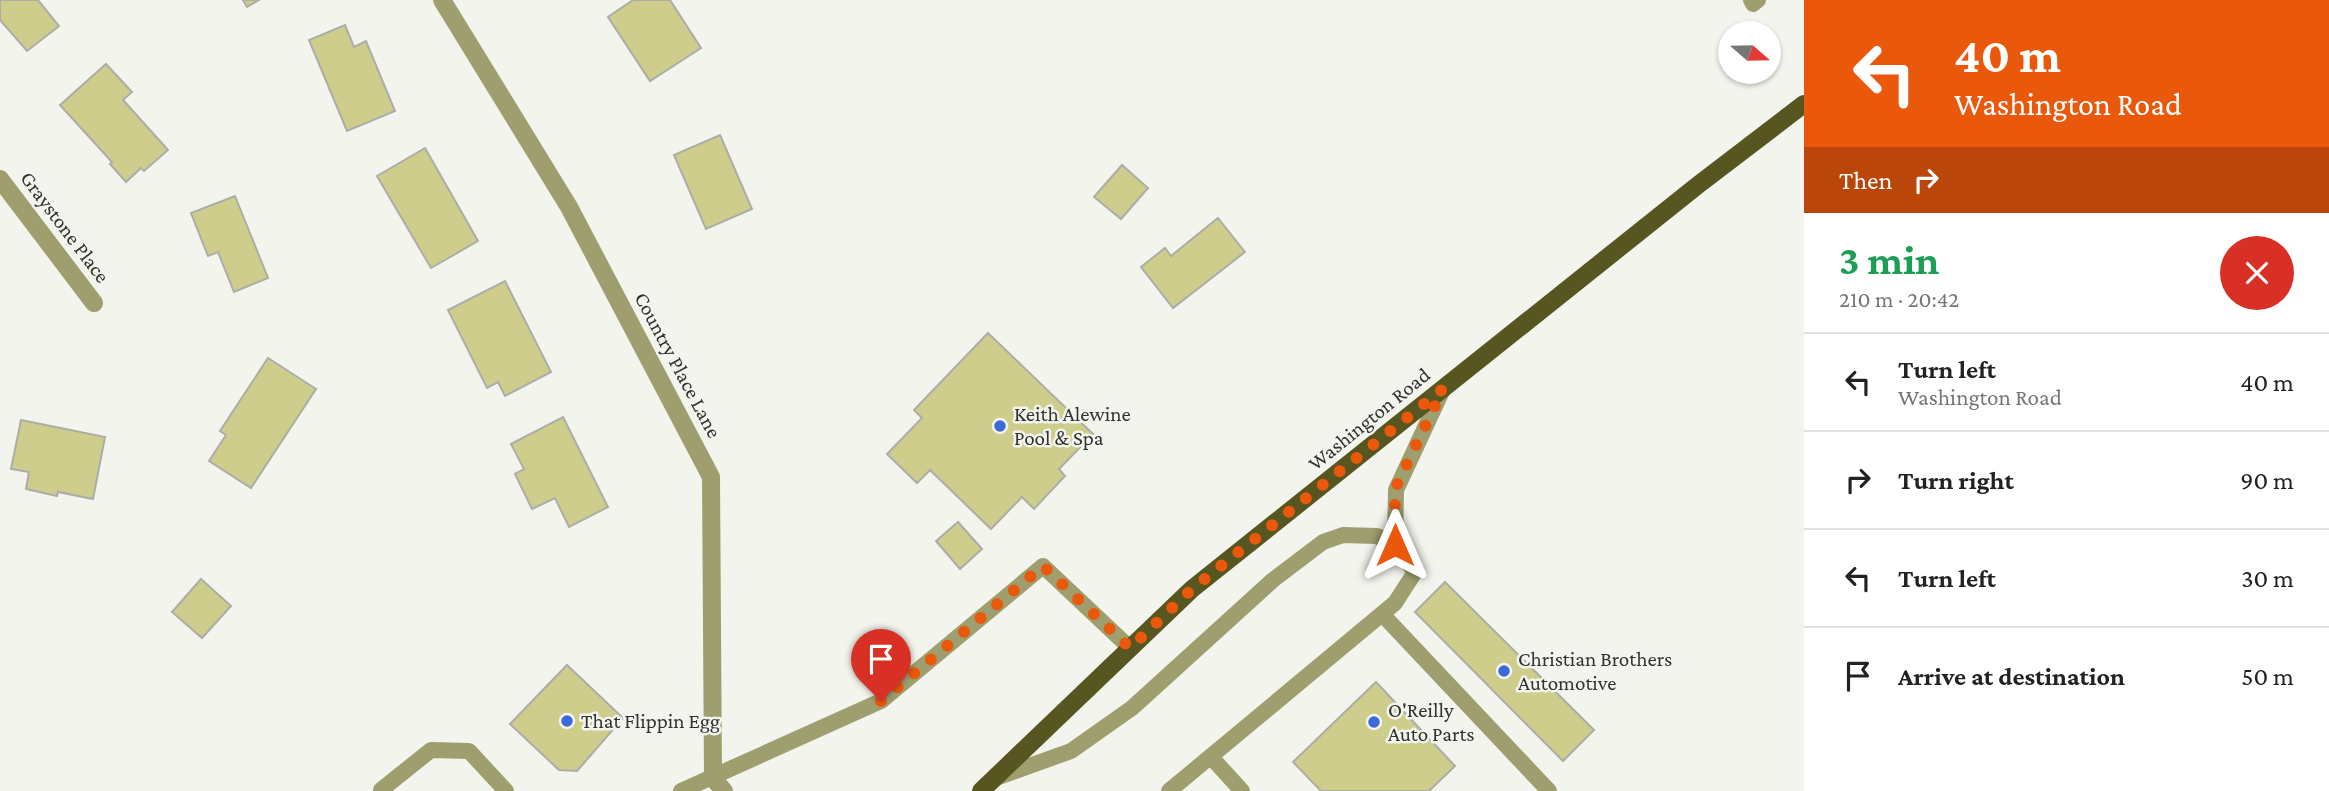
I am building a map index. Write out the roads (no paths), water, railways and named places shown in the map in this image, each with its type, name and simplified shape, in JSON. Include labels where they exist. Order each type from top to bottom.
[{"type":"main road","name":"Washington Road","points":[[987,785],[1192,589],[1698,185],[1804,104]]},
{"type":"street","name":"Country Place Lane","points":[[442,0],[569,206],[711,477],[719,784]]},
{"type":"street","name":"Graystone Place","points":[[0,179],[94,303]]},
{"type":"lane","points":[[1751,0],[1753,4],[1758,0]]},
{"type":"lane","points":[[1395,545],[1395,489],[1443,389]]},
{"type":"lane","points":[[987,785],[1071,751],[1132,708],[1273,580],[1323,542],[1343,535],[1377,537],[1395,545],[1415,572],[1395,603],[1168,791]]},
{"type":"lane","points":[[681,791],[719,784],[881,701],[1043,566],[1130,648]]},
{"type":"lane","points":[[1382,614],[1549,791]]},
{"type":"lane","points":[[381,791],[430,750],[468,751],[506,791]]},
{"type":"lane","points":[[1211,757],[1242,791]]},
{"type":"place","name":"Keith Alewine Pool & Spa","points":[[1000,426]]},
{"type":"place","name":"Christian Brothers Automotive","points":[[1504,671]]},
{"type":"place","name":"That Flippin Egg","points":[[567,721]]},
{"type":"place","name":"O'Reilly Auto Parts","points":[[1374,722]]}]
